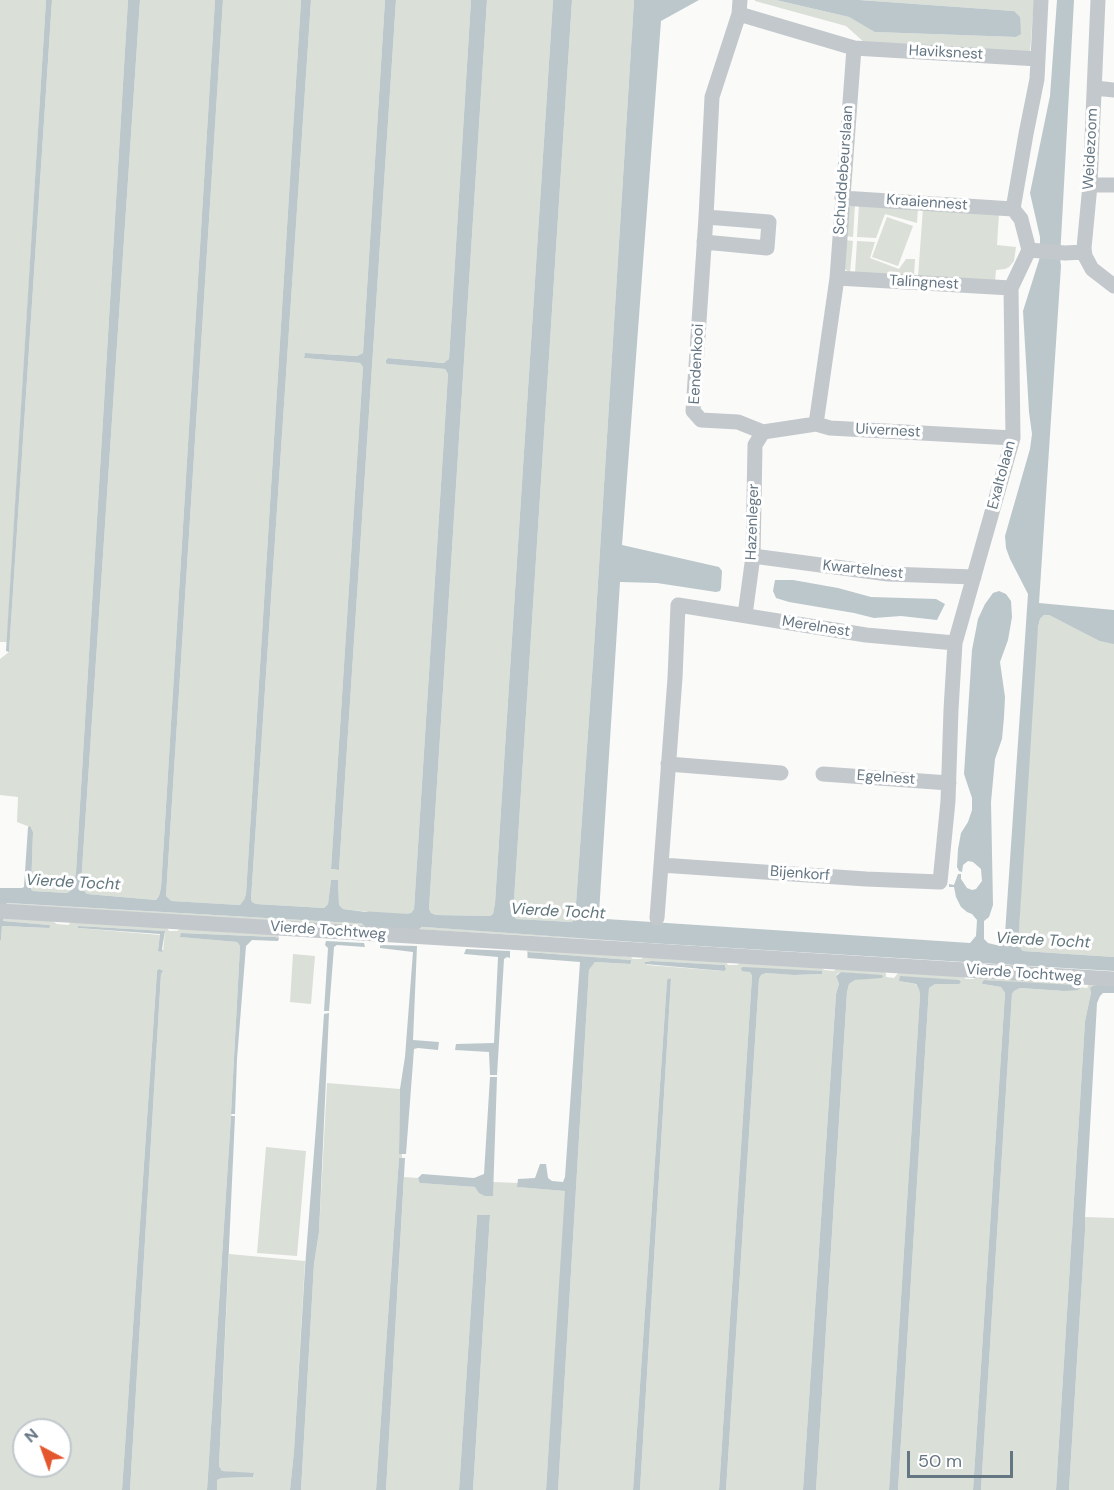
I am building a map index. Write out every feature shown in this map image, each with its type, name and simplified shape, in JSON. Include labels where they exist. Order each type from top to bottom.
[{"type":"street","points":[[1041,0],[1037,79],[1013,209],[1021,219],[1033,251],[1084,252],[1092,269],[1114,286]]},
{"type":"street","name":"Weidezoom","points":[[1084,252],[1095,88],[1098,0]]},
{"type":"street","points":[[739,7],[854,48]]},
{"type":"street","name":"Eendenkooi","points":[[739,7],[712,98],[693,411],[701,420],[738,422],[763,432]]},
{"type":"street","name":"Haviksnest","points":[[854,48],[1038,59]]},
{"type":"street","name":"Schuddebeurslaan","points":[[816,424],[837,278],[854,48]]},
{"type":"street","points":[[1095,88],[1114,90]]},
{"type":"street","points":[[1089,185],[1114,185]]},
{"type":"street","name":"Kraaiennest","points":[[842,198],[1013,209]]},
{"type":"street","points":[[704,242],[766,248],[769,222],[706,217]]},
{"type":"street","name":"Exaltolaan","points":[[940,882],[948,801],[955,643],[1012,438],[1011,288],[1033,251]]},
{"type":"street","name":"Talingnest","points":[[837,278],[1011,288]]},
{"type":"street","name":"Uivernest","points":[[763,432],[816,424],[830,428],[1012,438]]},
{"type":"street","name":"Hazenleger","points":[[745,615],[753,556],[755,445],[763,432]]},
{"type":"street","name":"Kwartelnest","points":[[753,556],[888,574],[974,577]]},
{"type":"street","name":"Merelnest","points":[[668,764],[678,605],[866,635],[955,643]]},
{"type":"street","points":[[657,918],[668,764],[781,773]]},
{"type":"street","name":"Egelnest","points":[[823,774],[949,783]]},
{"type":"street","name":"Bijenkorf","points":[[661,865],[940,882]]},
{"type":"street","name":"Vierde Tochtweg","points":[[3,911],[934,965],[1114,979]]},
{"type":"shaded area","points":[[0,0],[46,0],[7,642],[0,642]]},
{"type":"shaded area","points":[[46,0],[52,0],[9,652],[6,651]]},
{"type":"shaded area","points":[[52,0],[128,0],[76,872],[73,889],[67,893],[33,891],[31,888],[33,832],[30,827],[17,822],[18,797],[0,795],[0,659],[9,652]]},
{"type":"shaded area","points":[[128,0],[140,0],[81,885],[87,894],[156,900],[161,888],[215,0],[223,0],[166,896],[171,901],[240,905],[246,894],[301,0],[311,0],[251,899],[256,904],[324,908],[328,904],[331,880],[338,880],[339,905],[343,909],[389,915],[388,925],[7,903],[4,905],[3,921],[50,926],[49,928],[2,926],[0,940],[0,888],[24,887],[28,827],[30,826],[33,832],[31,889],[33,891],[67,893],[73,889],[76,872]]},
{"type":"shaded area","points":[[140,0],[215,0],[161,888],[156,900],[87,894],[81,885]]},
{"type":"shaded area","points":[[223,0],[301,0],[246,894],[240,905],[170,901],[166,896]]},
{"type":"shaded area","points":[[311,0],[385,0],[363,353],[357,356],[305,353],[304,358],[360,363],[363,367],[331,869],[339,870],[396,0],[471,0],[449,359],[445,363],[388,358],[386,360],[389,364],[445,369],[448,374],[414,909],[411,913],[397,915],[343,909],[339,905],[338,881],[331,880],[328,904],[324,908],[256,904],[251,899]]},
{"type":"shaded area","points":[[385,0],[396,0],[339,870],[331,869],[363,367],[360,363],[304,358],[305,353],[357,356],[363,353]]},
{"type":"shaded area","points":[[471,0],[487,0],[429,909],[431,913],[490,916],[493,914],[495,903],[553,0],[572,0],[513,916],[516,919],[572,922],[575,918],[594,647],[634,0],[699,0],[661,21],[622,545],[719,567],[722,571],[721,588],[716,592],[657,583],[620,582],[599,913],[606,919],[970,943],[976,936],[977,920],[961,907],[954,887],[949,887],[949,884],[954,885],[958,874],[961,874],[961,879],[967,888],[972,890],[976,889],[982,881],[981,869],[973,862],[968,861],[963,865],[962,872],[959,871],[957,867],[958,849],[961,833],[972,810],[972,798],[964,774],[972,650],[978,619],[993,593],[999,591],[1006,594],[1011,601],[1012,617],[1008,640],[1000,662],[1005,697],[1004,717],[1002,739],[995,759],[991,802],[993,905],[989,917],[984,921],[984,939],[988,943],[1001,944],[1005,934],[1028,594],[1010,559],[1005,536],[1030,449],[1032,434],[1023,311],[1040,257],[1040,237],[1030,193],[1050,96],[1057,0],[1074,0],[1061,266],[1039,603],[1114,610],[1114,644],[1100,641],[1049,615],[1044,615],[1040,619],[1018,946],[1023,951],[1114,957],[1114,971],[396,925],[397,915],[411,913],[414,909],[448,374],[445,369],[388,364],[386,360],[388,358],[444,363],[449,359]]},
{"type":"shaded area","points":[[487,0],[553,0],[495,903],[493,914],[490,916],[436,915],[429,909]]},
{"type":"shaded area","points":[[572,0],[634,0],[594,647],[575,918],[572,922],[515,919],[513,916]]},
{"type":"shaded area","points":[[755,0],[776,0],[849,17],[876,32],[1016,37],[1021,33],[1014,11],[859,0],[1034,0],[1030,53],[865,43],[846,26]]},
{"type":"shaded area","points":[[776,0],[859,0],[1014,11],[1020,17],[1021,34],[1016,37],[875,32],[849,17]]},
{"type":"shaded area","points":[[855,204],[853,237],[845,236],[848,209]]},
{"type":"shaded area","points":[[859,204],[918,208],[917,223],[885,214],[876,238],[857,237]]},
{"type":"shaded area","points":[[923,208],[999,213],[997,245],[1016,247],[1014,261],[1005,269],[996,270],[995,282],[918,277]]},
{"type":"shaded area","points":[[887,217],[913,226],[898,266],[872,257]]},
{"type":"shaded area","points":[[845,240],[853,241],[850,273],[843,264]]},
{"type":"shaded area","points":[[857,241],[875,242],[870,258],[899,269],[906,259],[915,259],[914,277],[855,273]]},
{"type":"shaded area","points":[[775,580],[793,580],[871,597],[936,599],[945,604],[937,620],[901,616],[874,618],[776,598],[773,591]]},
{"type":"shaded area","points":[[1044,615],[1049,615],[1069,625],[1114,637],[1114,957],[1023,951],[1018,947],[1034,633],[1037,632],[1040,619]]},
{"type":"shaded area","points":[[6,903],[389,925],[389,927],[396,925],[654,943],[4,905]]},
{"type":"shaded area","points":[[3,918],[49,919],[57,924],[68,925],[74,920],[166,926],[169,931],[180,929],[278,934],[279,938],[181,933],[181,937],[237,942],[240,946],[232,1116],[207,1490],[130,1490],[161,974],[163,971],[157,971],[122,1490],[0,1490],[0,940],[2,926],[49,928],[49,925],[3,921]],"holes":[[[78,926],[165,931],[163,952],[158,950],[160,935],[78,928]]]},
{"type":"shaded area","points":[[78,926],[165,931],[163,952],[158,951],[160,934],[78,928]]},
{"type":"shaded area","points":[[181,933],[279,938],[278,941],[252,940],[246,946],[235,1114],[231,1114],[240,946],[237,942],[180,937]]},
{"type":"shaded area","points":[[326,941],[364,943],[365,947],[337,945],[334,947],[329,1011],[324,1011],[328,948],[325,945]]},
{"type":"shaded area","points":[[380,945],[417,946],[413,1040],[439,1042],[438,1050],[414,1049],[406,1154],[399,1154],[400,1089],[405,1057],[413,952],[380,948]]},
{"type":"shaded area","points":[[534,948],[633,959],[641,959],[650,954],[726,962],[728,965],[737,965],[741,962],[821,967],[824,970],[834,971],[837,968],[884,970],[886,977],[894,978],[899,972],[960,974],[966,979],[974,979],[976,976],[1074,980],[1080,987],[1087,988],[1089,984],[1114,982],[1090,988],[1085,1021],[1056,1490],[981,1490],[1012,994],[1020,988],[1064,991],[1079,987],[985,980],[983,984],[1001,987],[1005,993],[973,1490],[898,1490],[929,988],[935,984],[958,984],[899,981],[915,984],[919,988],[920,995],[889,1490],[816,1490],[847,992],[849,984],[855,980],[883,976],[841,972],[837,974],[839,984],[836,994],[803,1490],[726,1490],[759,979],[766,973],[822,974],[750,972],[752,976],[719,1490],[640,1490],[671,979],[669,978],[667,980],[633,1490],[558,1490],[589,970],[595,962],[630,964],[631,960],[529,952],[527,958],[527,951]],"holes":[[[645,962],[725,965],[726,968],[723,971],[647,965]]]},
{"type":"shaded area","points":[[466,949],[510,951],[510,958],[504,959],[497,1075],[490,1075],[489,1052],[455,1050],[456,1044],[494,1043],[498,957],[464,954]]},
{"type":"shaded area","points":[[528,952],[631,960],[630,964],[595,962],[589,970],[558,1490],[546,1490],[565,1191],[517,1187],[518,1179],[535,1178],[540,1164],[546,1164],[548,1178],[552,1181],[563,1182],[565,1177],[580,962],[528,958]]},
{"type":"shaded area","points":[[293,954],[315,956],[311,1004],[290,1002]]},
{"type":"shaded area","points":[[645,962],[725,965],[726,969],[724,971],[645,964]]},
{"type":"shaded area","points":[[743,967],[822,971],[822,974],[766,973],[759,979],[726,1490],[719,1490],[752,976],[750,972],[742,971]]},
{"type":"shaded area","points":[[159,969],[163,971],[161,974],[130,1490],[122,1490],[157,971]]},
{"type":"shaded area","points":[[841,972],[882,975],[883,977],[855,980],[849,984],[847,992],[816,1490],[803,1490],[836,994],[839,984],[836,976]]},
{"type":"shaded area","points":[[900,976],[961,982],[959,984],[935,984],[929,988],[898,1490],[889,1490],[920,995],[916,984],[899,981]]},
{"type":"shaded area","points":[[671,979],[640,1490],[633,1490],[667,980]]},
{"type":"shaded area","points":[[984,980],[1075,985],[1080,988],[1064,991],[1020,988],[1012,994],[981,1490],[973,1490],[1005,993],[1001,987],[983,984]]},
{"type":"shaded area","points":[[1101,984],[1114,986],[1114,993],[1103,993],[1097,1003],[1069,1490],[1056,1490],[1085,1021],[1090,988]]},
{"type":"shaded area","points":[[329,1013],[319,1232],[314,1264],[301,1490],[290,1490],[324,1014]]},
{"type":"shaded area","points":[[490,1077],[497,1077],[493,1196],[479,1193],[475,1187],[420,1183],[418,1178],[422,1174],[474,1178],[484,1174]]},
{"type":"shaded area","points":[[327,1083],[400,1089],[399,1153],[402,1154],[402,1158],[399,1158],[376,1490],[301,1490]]},
{"type":"shaded area","points":[[231,1116],[235,1116],[219,1466],[222,1471],[254,1473],[253,1477],[222,1478],[217,1480],[217,1490],[207,1490]]},
{"type":"shaded area","points":[[266,1147],[306,1151],[297,1256],[257,1253]]},
{"type":"shaded area","points":[[399,1158],[405,1158],[386,1490],[376,1490]]},
{"type":"shaded area","points":[[404,1177],[418,1178],[421,1183],[475,1187],[493,1195],[493,1182],[518,1183],[518,1187],[566,1191],[546,1490],[473,1490],[490,1216],[477,1215],[459,1490],[386,1490]]},
{"type":"shaded area","points":[[477,1215],[490,1215],[473,1490],[459,1490]]},
{"type":"shaded area","points":[[1085,1217],[1114,1218],[1114,1490],[1069,1490]]},
{"type":"shaded area","points":[[229,1254],[305,1261],[290,1490],[217,1490],[217,1480],[253,1477],[254,1474],[222,1471],[219,1466]]},
{"type":"waterway","name":"Vierde Tocht","points":[[368,919],[416,922]]}]
